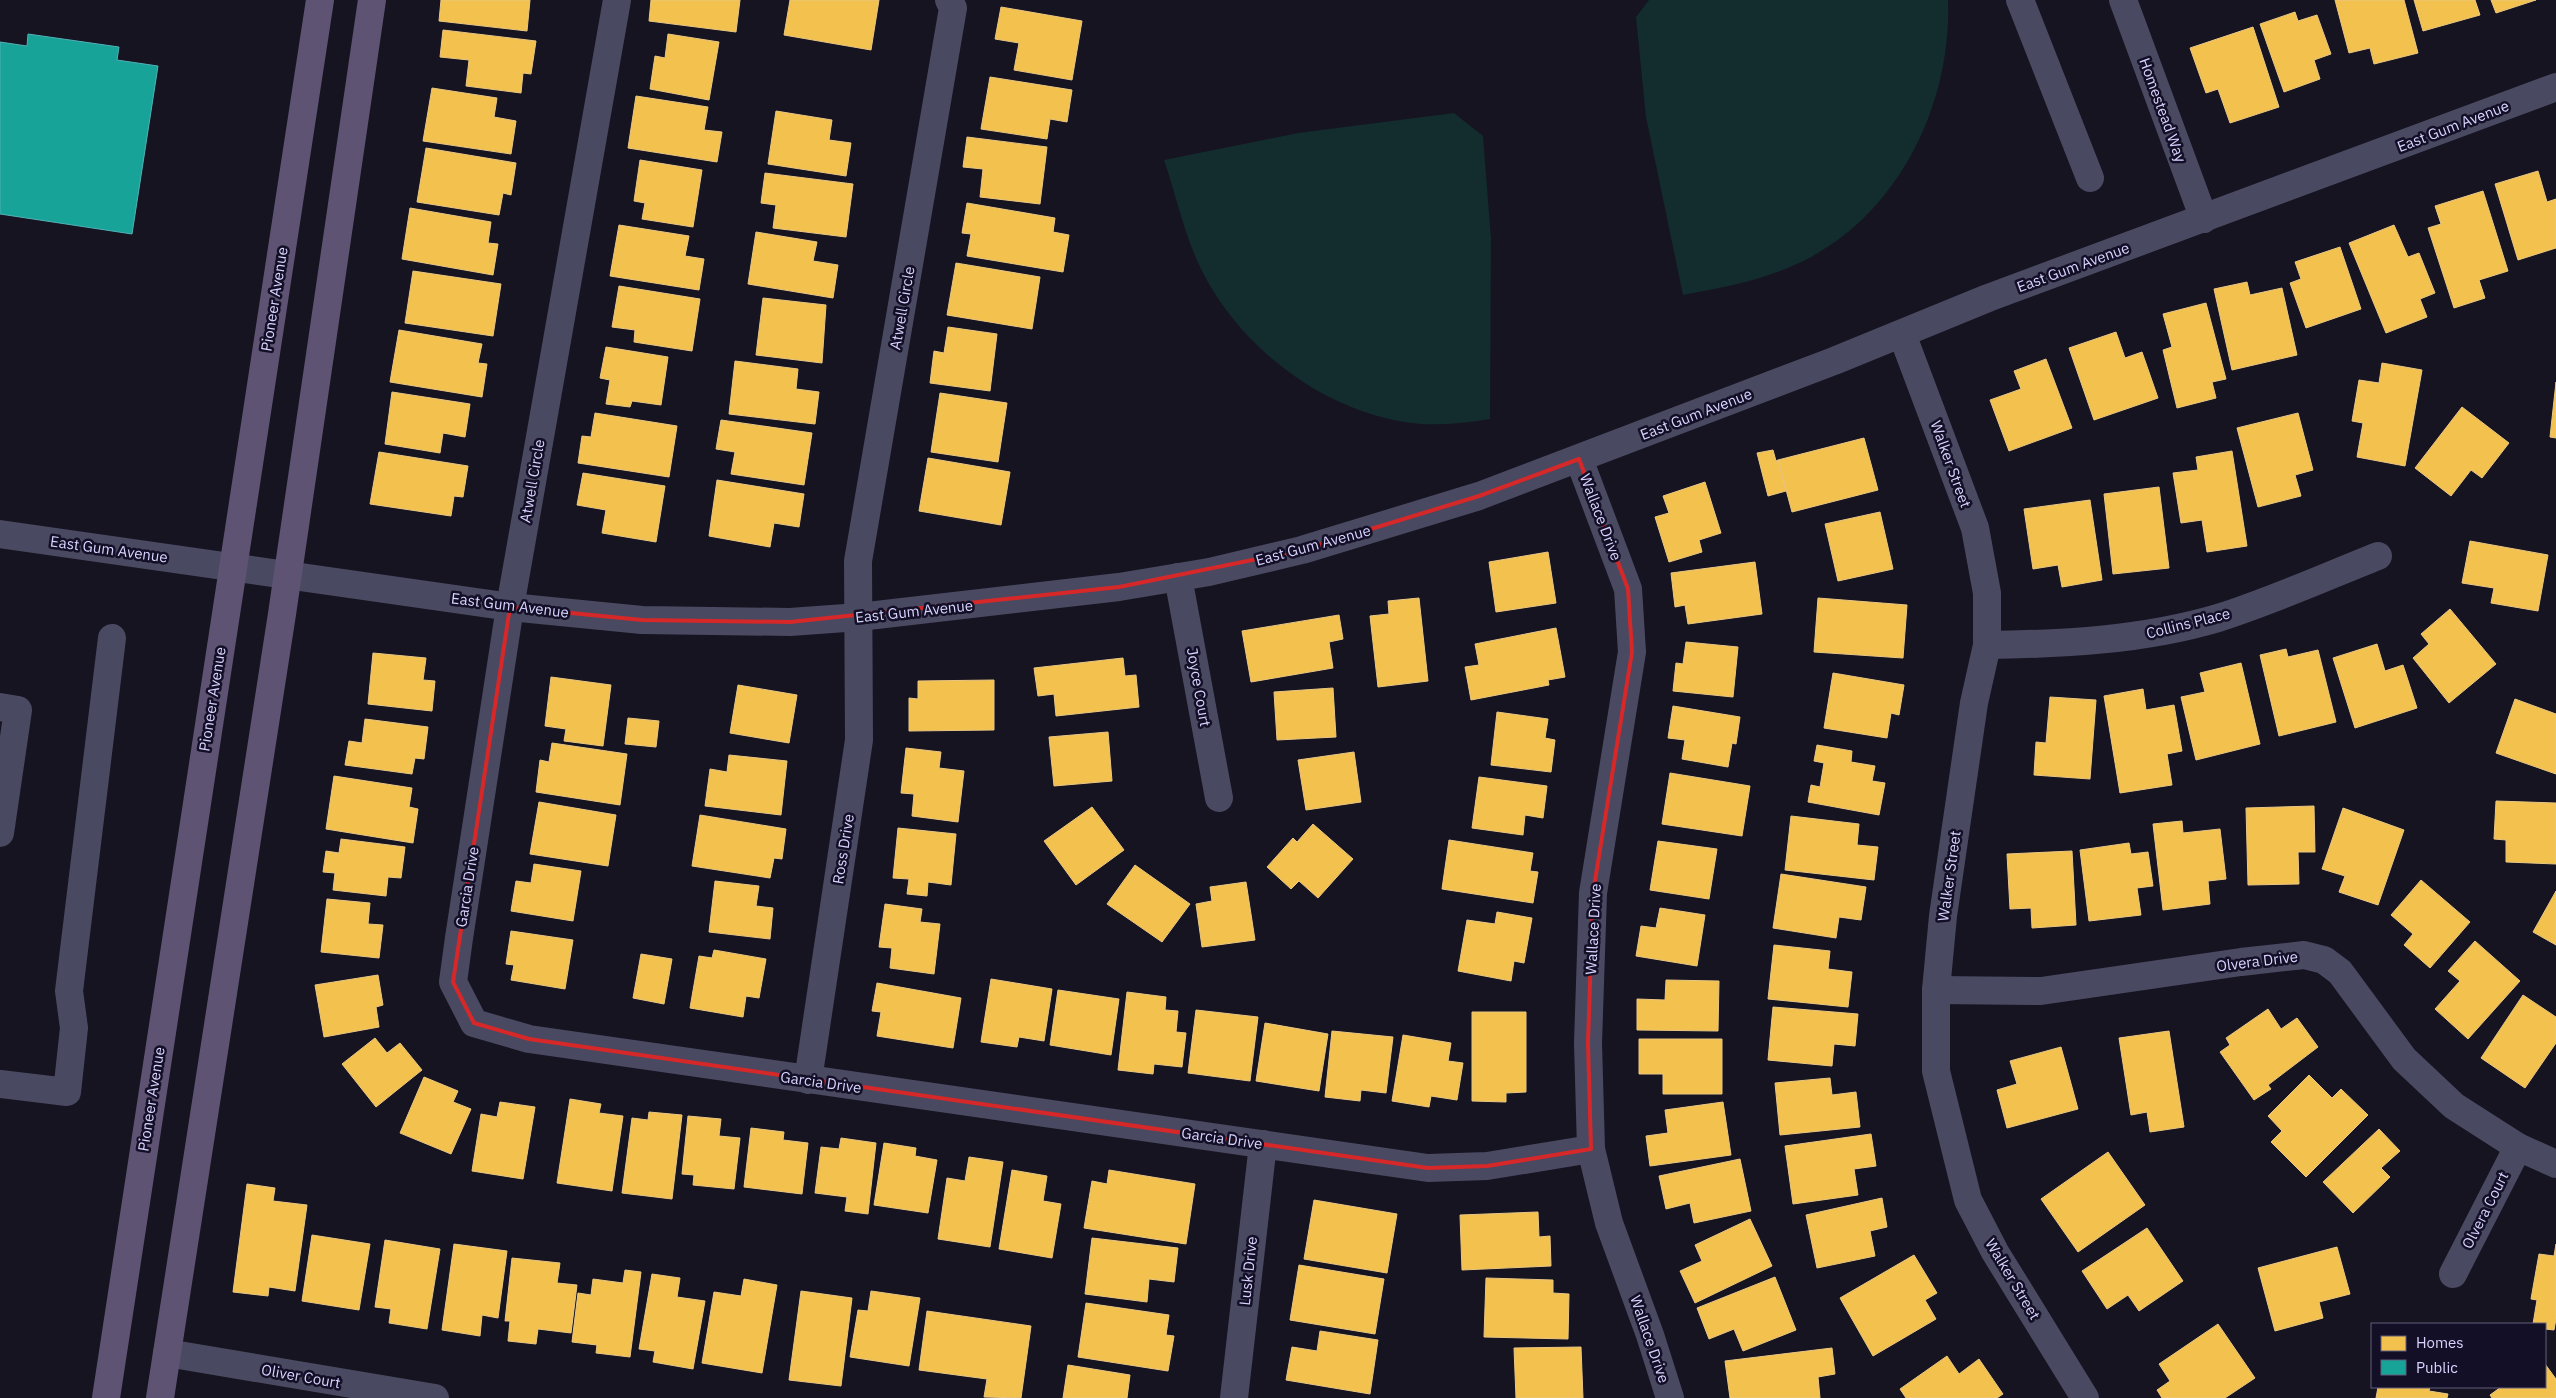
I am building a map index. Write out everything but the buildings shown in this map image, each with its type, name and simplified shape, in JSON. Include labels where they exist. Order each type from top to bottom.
[{"type":"main road","name":"Pioneer Avenue","points":[[106,1398],[320,0]]},
{"type":"main road","points":[[160,1398],[288,574],[372,0]]},
{"type":"street","name":"Atwell Circle","points":[[510,607],[617,0]]},
{"type":"street","name":"Atwell Circle","points":[[859,617],[858,561],[953,8],[949,0]]},
{"type":"street","points":[[2020,0],[2090,178]]},
{"type":"street","name":"Homestead Way","points":[[2123,0],[2204,219]]},
{"type":"street","name":"East Gum Avenue","points":[[0,534],[232,565],[510,607],[642,620],[790,622],[859,617],[1110,588],[1178,577],[1302,550],[1479,496],[1902,334],[1988,298],[2556,87]]},
{"type":"street","name":"Walker Street","points":[[1902,334],[1974,528],[1987,593],[1987,645],[1974,703],[1943,916],[1936,990],[1936,1070],[1968,1200],[1995,1252],[2086,1398]]},
{"type":"street","name":"Wallace Drive","points":[[1579,459],[1628,589],[1632,652],[1593,894],[1588,1043],[1591,1149],[1609,1224],[1650,1335],[1670,1398]]},
{"type":"street","name":"Collins Place","points":[[1987,645],[2038,644],[2135,636],[2217,618],[2302,587],[2378,556]]},
{"type":"street","name":"Joyce Court","points":[[1178,577],[1190,632],[1219,798]]},
{"type":"street","name":"Garcia Drive","points":[[510,607],[453,982],[474,1024],[529,1039],[1428,1168],[1487,1166],[1591,1149]]},
{"type":"street","name":"Ross Drive","points":[[808,1080],[859,740],[859,617]]},
{"type":"street","points":[[0,1084],[67,1092],[74,1028],[68,991],[112,638]]},
{"type":"street","points":[[0,707],[18,710],[0,833]]},
{"type":"street","name":"Olvera Drive","points":[[1936,990],[2042,991],[2242,962],[2304,955],[2324,960],[2340,972],[2404,1059],[2454,1106],[2518,1147],[2556,1164]]},
{"type":"street","name":"Lusk Drive","points":[[1234,1398],[1263,1144]]},
{"type":"street","name":"Olvera Court","points":[[2453,1274],[2518,1147]]},
{"type":"street","name":"Oliver Court","points":[[167,1353],[435,1398]]},
{"type":"highlighted area","points":[[1579,459],[1628,589],[1632,652],[1593,893],[1588,1043],[1591,1149],[1487,1166],[1428,1168],[1360,1159],[529,1039],[474,1023],[453,982],[510,607],[642,620],[790,622],[1119,587],[1302,550],[1479,496]]},
{"type":"green space","points":[[1649,0],[1948,0],[1947,41],[1940,82],[1927,121],[1910,158],[1887,192],[1859,222],[1827,248],[1790,267],[1751,281],[1683,295],[1646,117],[1636,17]]},
{"type":"green space","points":[[1454,113],[1483,136],[1491,239],[1490,419],[1473,422],[1422,424],[1388,419],[1356,409],[1324,394],[1295,376],[1267,355],[1243,330],[1221,304],[1197,261],[1186,233],[1164,160],[1298,133]]}]
